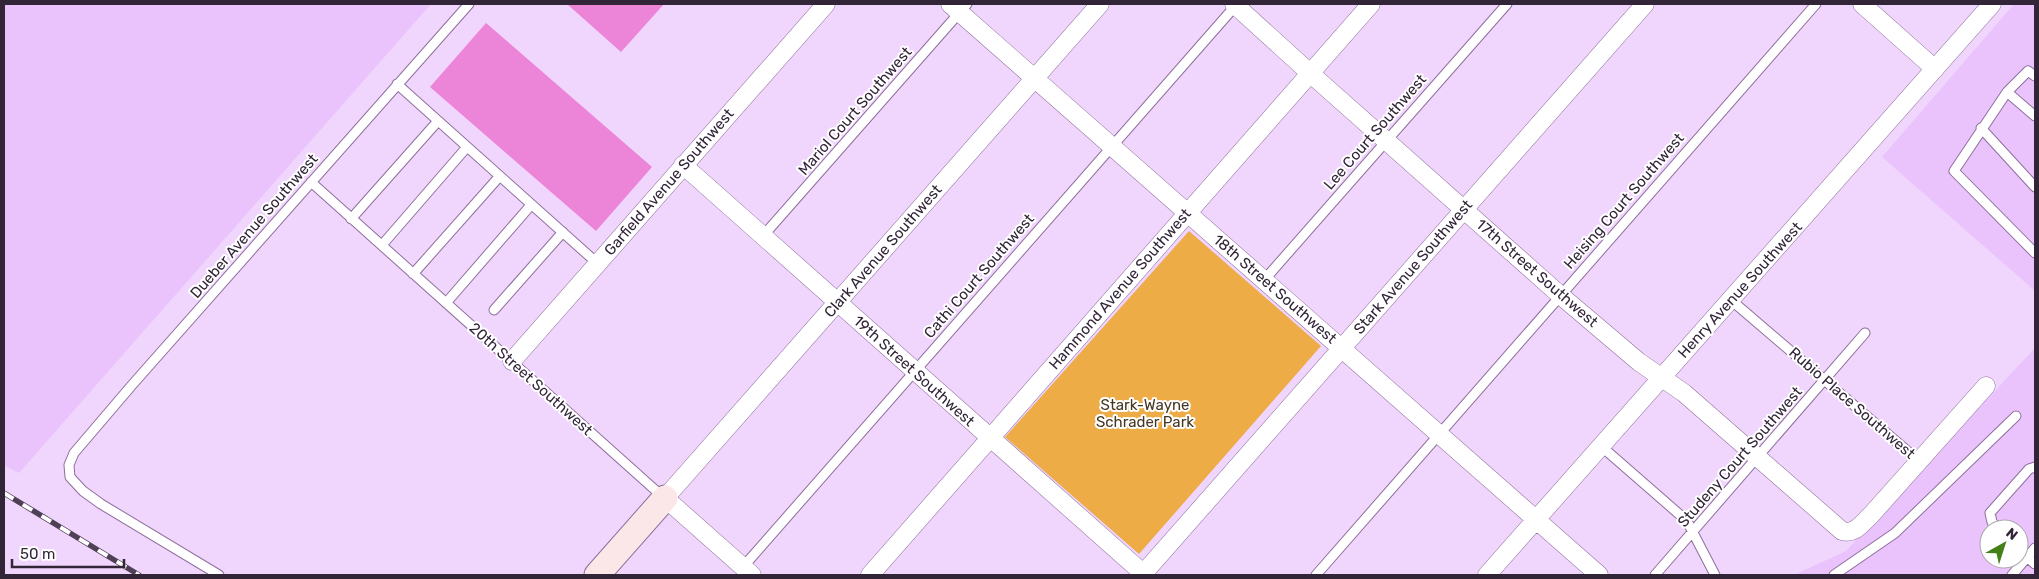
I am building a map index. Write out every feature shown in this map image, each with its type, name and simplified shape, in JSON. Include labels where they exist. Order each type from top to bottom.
[{"type":"street","name":"Garfield Avenue Southwest","points":[[512,361],[826,4]]},
{"type":"street","name":"Clark Avenue Southwest","points":[[665,498],[1100,4]]},
{"type":"street","name":"17th Street Southwest","points":[[1236,4],[1310,74],[1560,294],[1639,362],[1684,393],[1842,530],[1848,533],[1853,532],[1871,515],[1919,461]]},
{"type":"street","name":"Hammond Avenue Southwest","points":[[870,575],[1371,4]]},
{"type":"street","name":"Stark Avenue Southwest","points":[[1143,575],[1644,4]]},
{"type":"street","points":[[1862,4],[1935,69]]},
{"type":"street","name":"Henry Avenue Southwest","points":[[1487,575],[1992,4]]},
{"type":"street","name":"18th Street Southwest","points":[[959,6],[1035,78],[1599,575]]},
{"type":"street","name":"19th Street Southwest","points":[[683,166],[1143,575]]},
{"type":"street","name":"Rubio Place Southwest","points":[[1919,461],[1986,386]]},
{"type":"street","points":[[597,575],[665,498]]},
{"type":"street","name":"20th Street Southwest","points":[[665,498],[748,571]]},
{"type":"lane","name":"Dueber Avenue Southwest","points":[[219,575],[101,504],[75,483],[69,471],[74,453],[468,4]]},
{"type":"lane","name":"Cathi Court Southwest","points":[[748,571],[914,371],[1236,4]]},
{"type":"lane","name":"Lee Court Southwest","points":[[1264,279],[1507,4]]},
{"type":"lane","name":"Heising Court Southwest","points":[[1316,575],[1560,294],[1816,4]]},
{"type":"lane","name":"Mariol Court Southwest","points":[[763,236],[959,6]]},
{"type":"lane","points":[[2035,76],[2028,71],[2007,92],[1981,128],[1954,171],[2035,253]]},
{"type":"lane","points":[[397,84],[597,264]]},
{"type":"lane","points":[[2007,92],[2035,116]]},
{"type":"lane","points":[[351,219],[438,121]]},
{"type":"lane","points":[[1981,128],[2035,186]]},
{"type":"lane","points":[[382,246],[467,148]]},
{"type":"lane","points":[[413,274],[499,177]]},
{"type":"lane","name":"20th Street Southwest","points":[[311,182],[665,498]]},
{"type":"lane","points":[[446,303],[531,205]]},
{"type":"lane","points":[[494,310],[563,232]]},
{"type":"lane","name":"Rubio Place Southwest","points":[[1731,300],[1919,461]]},
{"type":"lane","name":"Studeny Court Southwest","points":[[1655,575],[1865,334]]},
{"type":"lane","points":[[1834,575],[1895,533],[2016,416]]},
{"type":"lane","points":[[1601,446],[1687,521],[1715,575]]},
{"type":"lane","points":[[1991,519],[1990,513],[2029,469],[2035,467]]},
{"type":"shaded area","points":[[4,4],[431,4],[19,473],[4,465]]},
{"type":"shaded area","points":[[2014,4],[2035,4],[2035,291],[1882,157]]},
{"type":"shaded area","points":[[2035,348],[2035,575],[1794,575],[1846,551]]},
{"type":"green space","name":"Stark-Wayne Schrader Park","points":[[1189,231],[1321,346],[1139,554],[1005,437]]},
{"type":"building","points":[[567,4],[664,4],[621,52]]},
{"type":"building","points":[[486,23],[652,167],[596,231],[430,87]]},
{"type":"railway","points":[[4,493],[139,575]]}]
